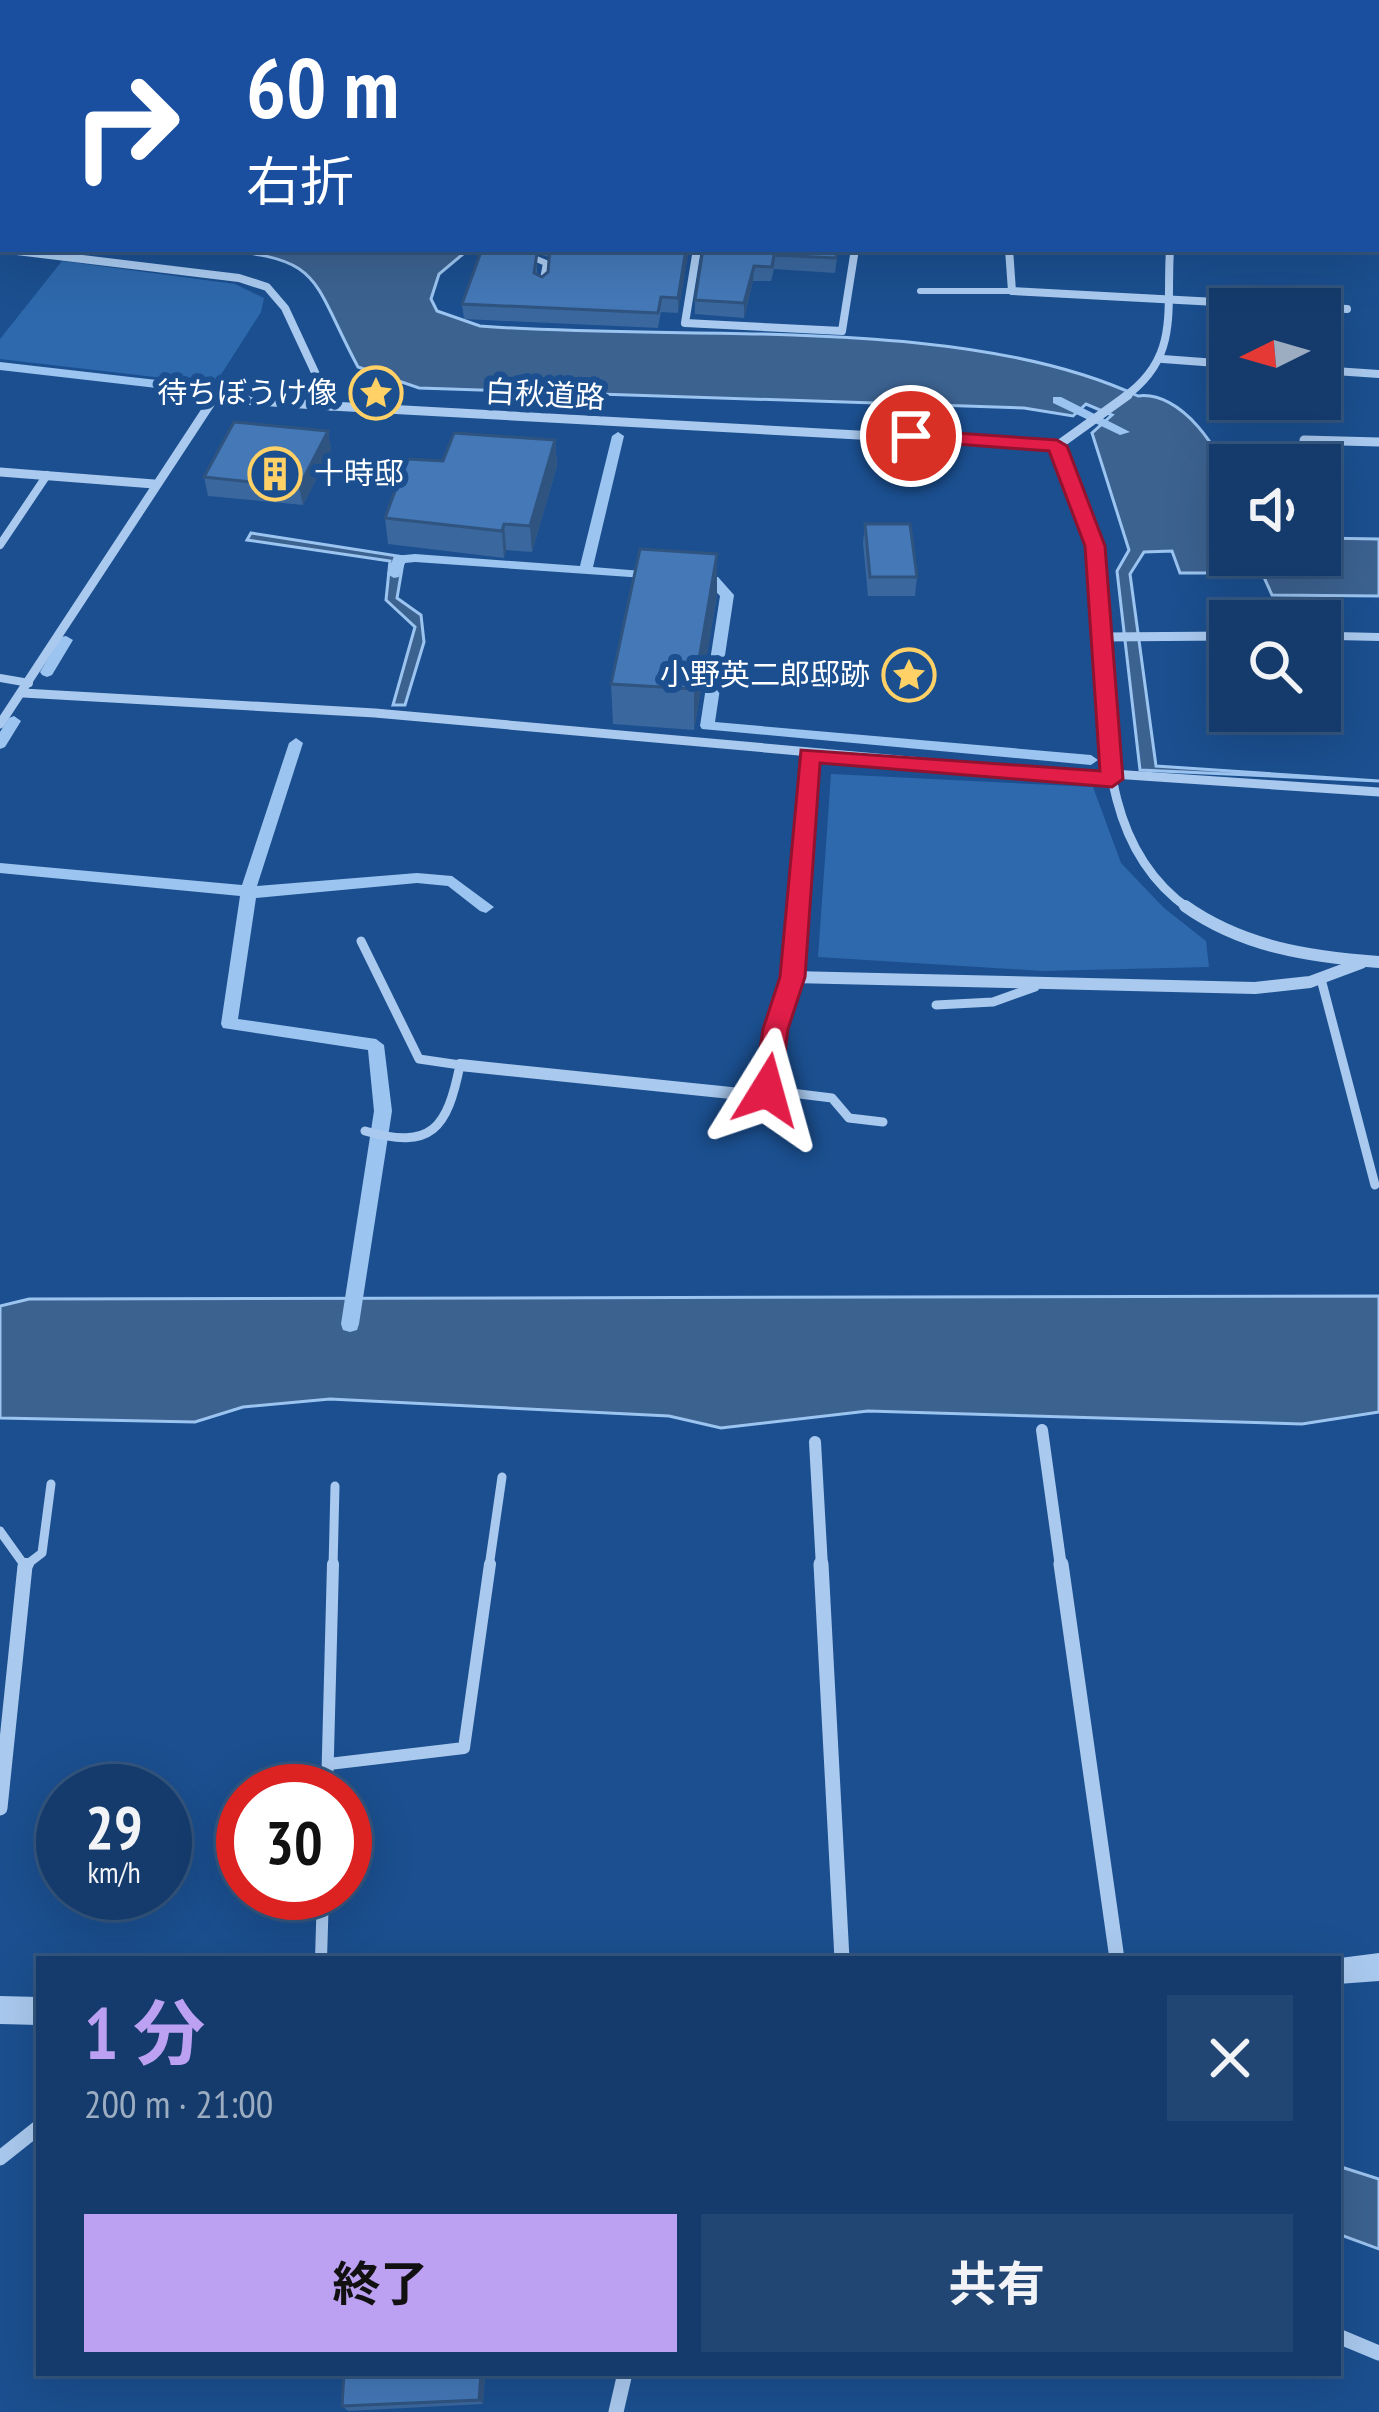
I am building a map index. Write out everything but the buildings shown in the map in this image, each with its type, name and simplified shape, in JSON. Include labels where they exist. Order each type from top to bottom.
[{"type":"street","points":[[25,252],[239,278],[267,286],[285,308],[332,406]]},
{"type":"street","points":[[697,252],[685,323],[842,331],[855,252]]},
{"type":"street","points":[[1009,252],[1012,291],[1347,310]]},
{"type":"street","points":[[1170,252],[1163,359],[1152,378],[1057,446],[1095,546],[1112,777],[1139,864],[1198,922],[1258,947],[1379,962]]},
{"type":"street","points":[[516,256],[534,258]]},
{"type":"street","points":[[1163,359],[1209,362]]},
{"type":"street","points":[[1341,371],[1379,374]]},
{"type":"street","name":"白秋道路","points":[[154,484],[214,398],[1057,446]]},
{"type":"street","points":[[1304,440],[1379,442]]},
{"type":"street","points":[[0,472],[154,484],[0,724]]},
{"type":"street","points":[[1102,637],[1209,637]]},
{"type":"street","points":[[26,688],[375,712],[809,755],[1379,792]]},
{"type":"street","points":[[460,1065],[760,1096],[767,1090],[776,1029],[792,977],[809,755]]},
{"type":"street","points":[[792,977],[1035,988],[1274,987],[1321,979],[1364,962]]},
{"type":"street","points":[[1042,1430],[1117,1956]]},
{"type":"street","points":[[815,1442],[842,1956]]},
{"type":"street","points":[[0,1808],[25,1566]]},
{"type":"street","points":[[1341,1970],[1379,1966]]},
{"type":"street","points":[[0,2010],[36,2012]]},
{"type":"street","points":[[0,2158],[36,2129]]},
{"type":"street","points":[[1341,2337],[1379,2353]]},
{"type":"street","points":[[616,2412],[624,2376]]},
{"type":"lane","points":[[534,258],[546,263],[542,284]]},
{"type":"lane","points":[[920,290],[1012,291]]},
{"type":"lane","points":[[0,545],[47,475]]},
{"type":"lane","points":[[1341,636],[1379,637]]},
{"type":"lane","points":[[1,679],[26,688]]},
{"type":"lane","points":[[362,941],[374,975],[400,1008],[419,1059],[460,1065],[447,1119],[430,1135],[407,1142],[364,1131]]},
{"type":"lane","points":[[1321,979],[1375,1185]]},
{"type":"lane","points":[[936,1005],[993,1002],[1035,988]]},
{"type":"lane","points":[[767,1090],[832,1098],[849,1118],[883,1122]]},
{"type":"lane","points":[[336,1764],[464,1748],[502,1478]]},
{"type":"lane","points":[[0,1531],[25,1566],[43,1553],[51,1484]]},
{"type":"lane","points":[[328,1764],[335,1486]]},
{"type":"lane","points":[[321,1956],[322,1920]]},
{"type":"shaded area","points":[[238,252],[465,252],[439,274],[431,299],[437,311],[480,326],[904,342],[988,352],[1067,370],[1169,403],[1198,426],[1211,444],[1209,573],[1180,573],[1172,551],[1144,552],[1130,574],[1156,766],[1379,781],[1140,770],[1117,571],[1129,550],[1092,433],[1112,415],[1086,404],[1073,416],[1024,408],[419,388],[358,367],[309,277],[275,258]]},
{"type":"shaded area","points":[[62,261],[235,284],[264,298],[261,312],[215,384],[0,359],[0,339]]},
{"type":"shaded area","points":[[251,533],[404,557],[397,598],[421,615],[424,642],[405,705],[393,705],[415,627],[386,600],[390,561],[247,540]]},
{"type":"shaded area","points":[[1341,538],[1379,539],[1379,596],[1272,595],[1263,576],[1341,576]]},
{"type":"shaded area","points":[[831,774],[1093,787],[1121,863],[1164,908],[1206,941],[1209,967],[1043,971],[818,957]]},
{"type":"shaded area","points":[[1379,1296],[1379,1412],[1302,1424],[868,1411],[721,1428],[669,1416],[330,1399],[243,1407],[195,1422],[0,1418],[0,1306],[29,1299]]},
{"type":"shaded area","points":[[1341,2167],[1379,2179],[1379,2249],[1341,2235]]},
{"type":"waterway","points":[[0,366],[209,390]]},
{"type":"waterway","points":[[1057,400],[1124,432]]},
{"type":"waterway","points":[[586,569],[618,436]]},
{"type":"waterway","points":[[394,574],[399,559],[415,558],[654,576]]},
{"type":"waterway","points":[[694,579],[713,580],[727,595],[707,726],[1091,760]]},
{"type":"waterway","points":[[47,672],[66,640]]},
{"type":"waterway","points":[[0,744],[14,721]]},
{"type":"waterway","points":[[249,891],[296,743]]},
{"type":"waterway","points":[[0,868],[249,891]]},
{"type":"waterway","points":[[249,891],[417,878],[452,881],[486,907]]},
{"type":"waterway","points":[[249,891],[229,1024],[376,1045],[383,1111],[350,1324]]},
{"type":"place","name":"待ちぼうけ像","points":[[376,393]]},
{"type":"place","name":"十時邸","points":[[275,474]]},
{"type":"place","name":"小野英二郎邸跡","points":[[909,675]]},
{"type":"route","points":[[767,1090],[776,1029],[792,977],[809,755],[1112,779],[1095,546],[1057,446],[911,436]]}]
